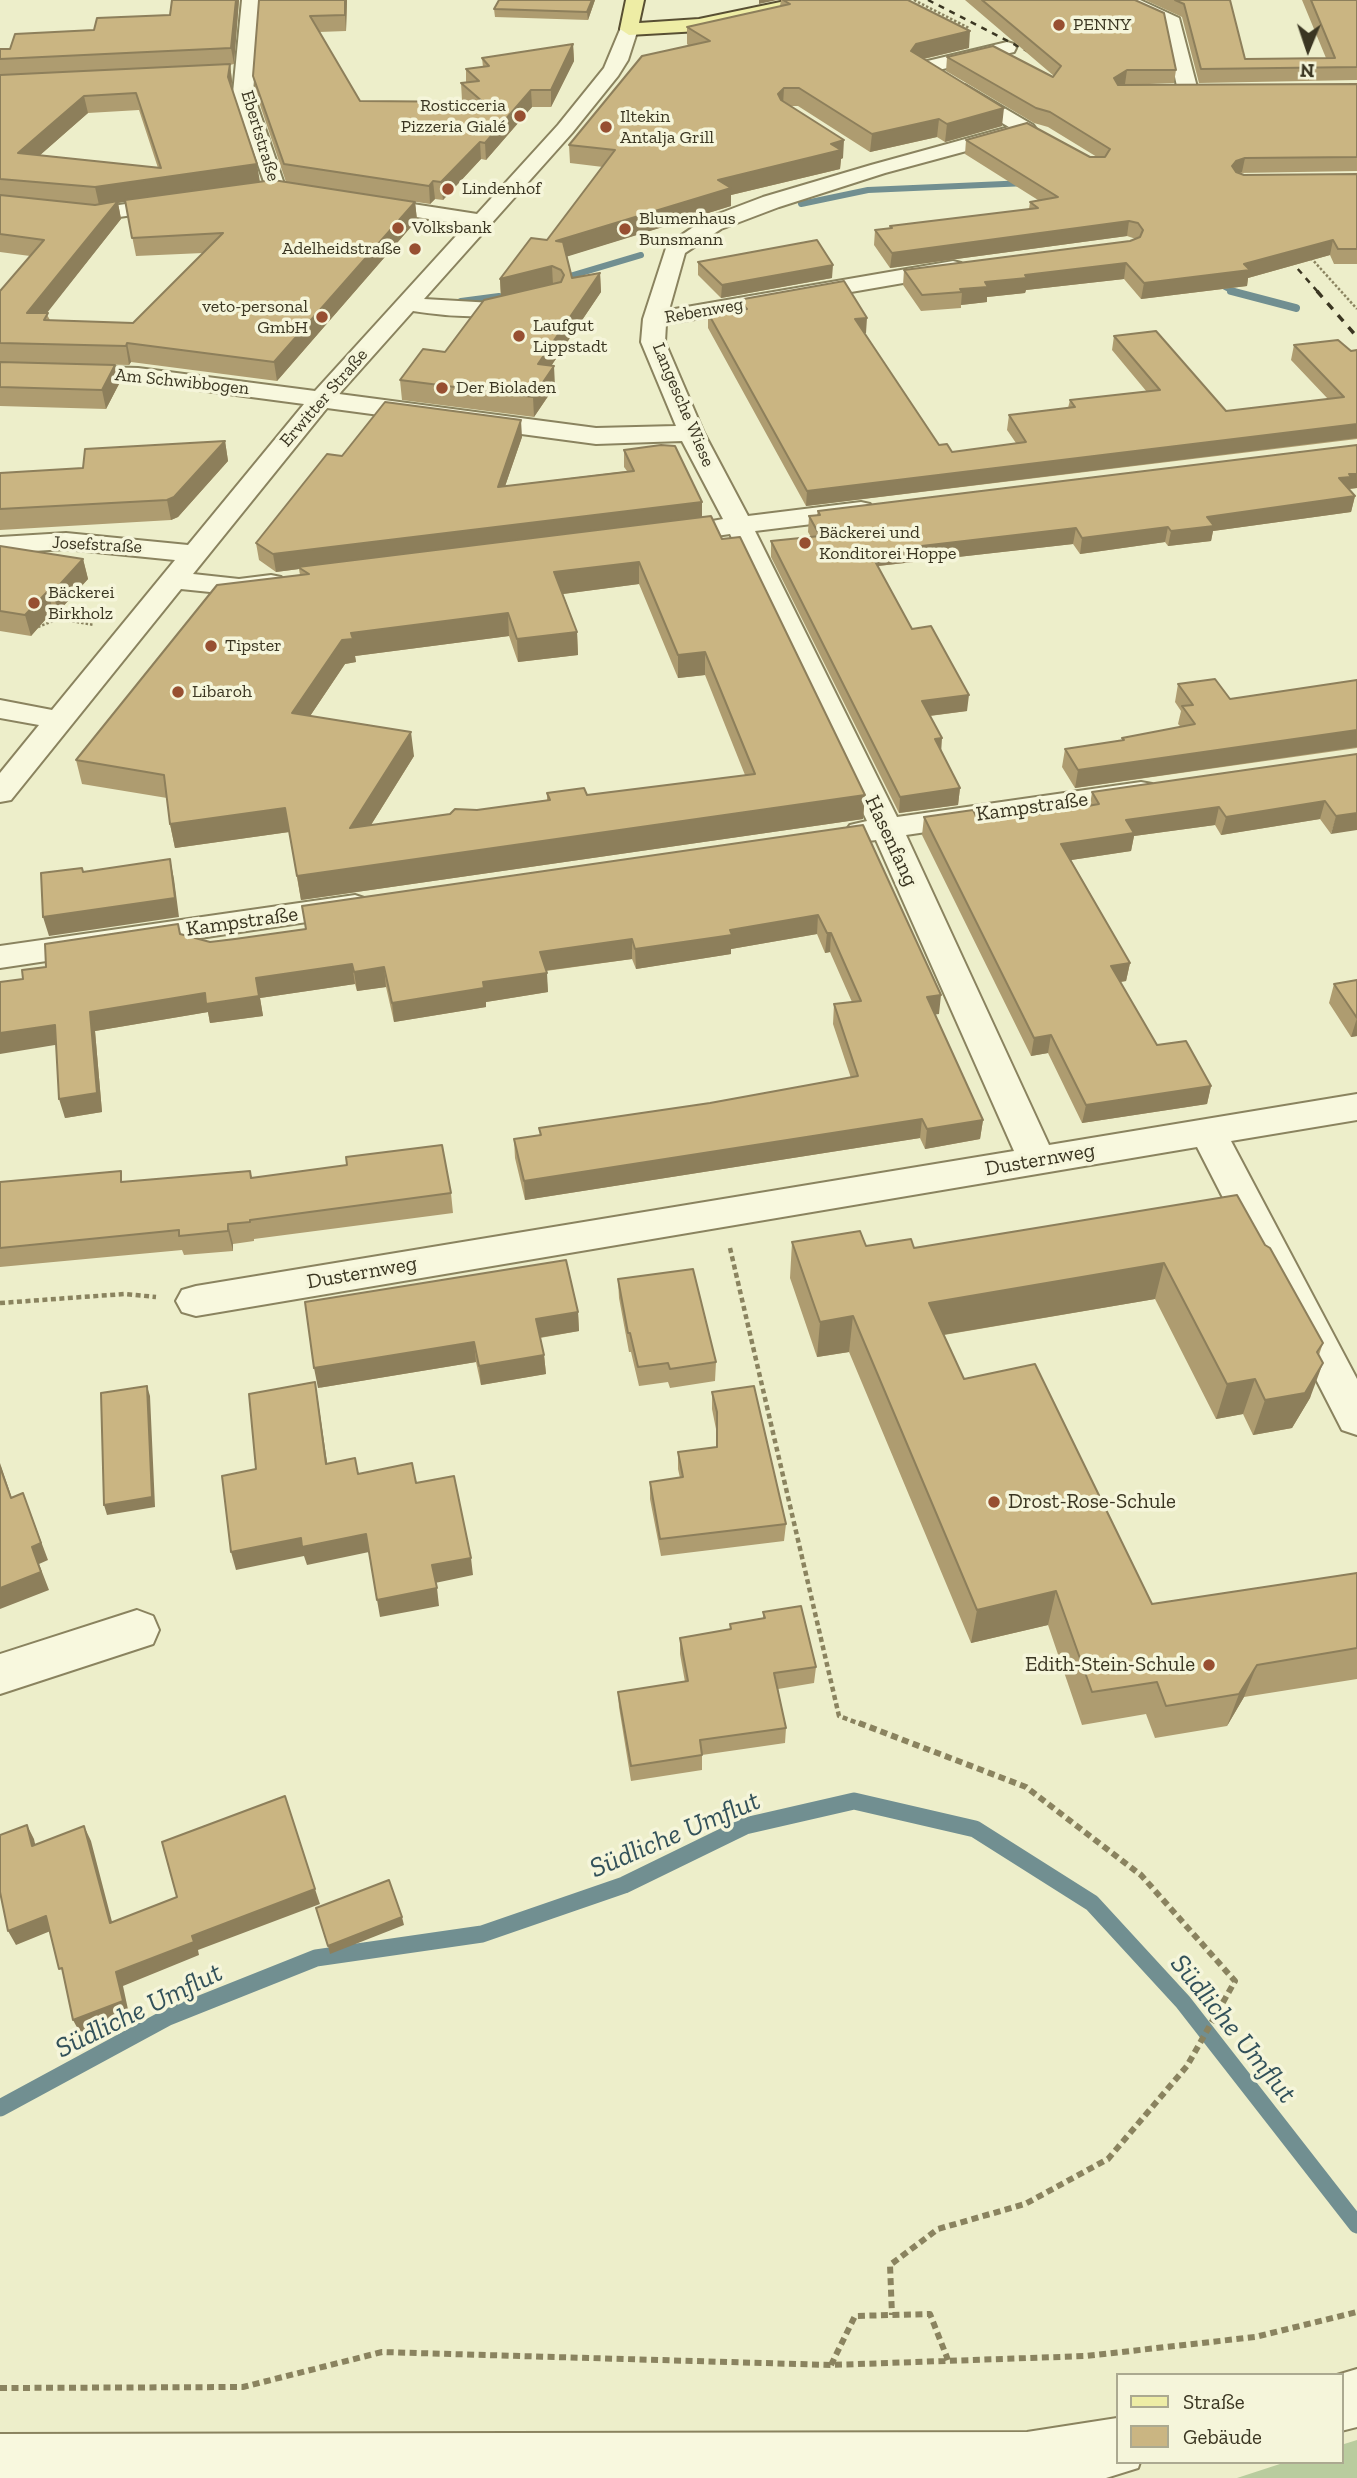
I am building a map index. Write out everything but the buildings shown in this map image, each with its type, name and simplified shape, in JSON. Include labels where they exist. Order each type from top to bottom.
[{"type":"main road","name":"Erwitter Straße","points":[[629,29],[635,0]]},
{"type":"main road","points":[[629,29],[699,25],[815,0]]},
{"type":"street","name":"Ebertstraße","points":[[251,0],[238,72],[275,189],[482,220]]},
{"type":"street","points":[[1125,0],[1173,22],[1188,92]]},
{"type":"street","name":"Erwitter Straße","points":[[0,793],[321,399],[611,72],[619,60],[629,29]]},
{"type":"street","name":"Langesche Wiese","points":[[740,525],[691,433],[653,342],[655,319],[675,250],[713,224],[771,202],[878,169],[1033,131],[922,68],[1007,48]]},
{"type":"street","points":[[1163,92],[1214,91]]},
{"type":"street","points":[[856,155],[878,169]]},
{"type":"street","points":[[248,193],[275,189]]},
{"type":"street","points":[[0,204],[99,214],[194,200]]},
{"type":"street","name":"Rebenweg","points":[[655,319],[975,265]]},
{"type":"street","points":[[408,303],[448,309],[494,310],[552,295]]},
{"type":"street","name":"Am Schwibbogen","points":[[0,371],[138,375],[596,436],[691,433]]},
{"type":"street","points":[[685,532],[890,507]]},
{"type":"street","name":"Hasenfang","points":[[740,525],[887,829],[1037,1160]]},
{"type":"street","name":"Josefstraße","points":[[0,545],[66,541],[195,554]]},
{"type":"street","points":[[175,580],[239,587],[294,580]]},
{"type":"street","points":[[0,709],[60,720]]},
{"type":"street","name":"Kampstraße","points":[[832,837],[1163,788]]},
{"type":"street","name":"Kampstraße","points":[[0,957],[391,900]]},
{"type":"street","name":"Dusternweg","points":[[196,1301],[1357,1107]]},
{"type":"street","points":[[1208,1132],[1343,1373],[1357,1418]]},
{"type":"street","points":[[0,1674],[136,1630]]},
{"type":"street","points":[[0,2463],[1027,2461],[1116,2447]]},
{"type":"path","points":[[914,0],[1007,48]]},
{"type":"path","points":[[1304,250],[1357,309]]},
{"type":"path","points":[[38,627],[58,619],[133,631]]},
{"type":"path","points":[[722,1213],[839,1716],[1026,1787],[1141,1875],[1235,1980],[1187,2066],[1108,2160],[1025,2204],[938,2229],[890,2265],[892,2315]]},
{"type":"path","points":[[0,1303],[124,1294],[196,1301]]},
{"type":"path","points":[[0,2388],[243,2387],[382,2352],[831,2365],[1086,2356],[1255,2337],[1357,2312]]},
{"type":"path","points":[[831,2365],[855,2316],[930,2314],[948,2360]]},
{"type":"green space","points":[[1357,2440],[1357,2478],[1237,2478],[1280,2464],[1343,2464],[1343,2444]]},
{"type":"waterway","points":[[801,204],[868,190],[1027,183]]},
{"type":"waterway","points":[[557,280],[641,255]]},
{"type":"waterway","points":[[1212,280],[1235,292]]},
{"type":"waterway","points":[[1231,291],[1296,308]]},
{"type":"waterway","points":[[461,302],[499,297]]},
{"type":"waterway","name":"Südliche Umflut","points":[[0,2108],[168,2017],[316,1958],[482,1934],[624,1885],[745,1826],[854,1801],[975,1829],[1092,1903],[1183,2002],[1357,2225]]},
{"type":"railway","points":[[928,0],[1037,56]]},
{"type":"railway","points":[[1282,251],[1318,292]]},
{"type":"railway","points":[[1317,291],[1357,337]]},
{"type":"place","name":"PENNY","points":[[1059,25]]},
{"type":"place","name":"Rosticceria Pizzeria Gialé","points":[[520,116]]},
{"type":"place","name":"Iltekin Antalja Grill","points":[[606,127]]},
{"type":"place","name":"Lindenhof","points":[[448,189]]},
{"type":"place","name":"Volksbank","points":[[398,228]]},
{"type":"place","name":"Blumenhaus Bunsmann","points":[[625,229]]},
{"type":"place","name":"Adelheidstraße","points":[[415,249]]},
{"type":"place","name":"veto-personal GmbH","points":[[322,317]]},
{"type":"place","name":"Laufgut Lippstadt","points":[[519,336]]},
{"type":"place","name":"Der Bioladen","points":[[442,388]]},
{"type":"place","name":"Bäckerei und Konditorei Hoppe","points":[[805,543]]},
{"type":"place","name":"Bäckerei Birkholz","points":[[34,603]]},
{"type":"place","name":"Tipster","points":[[211,646]]},
{"type":"place","name":"Libaroh","points":[[178,692]]},
{"type":"place","name":"Drost-Rose-Schule","points":[[994,1502]]},
{"type":"place","name":"Edith-Stein-Schule","points":[[1209,1665]]}]
